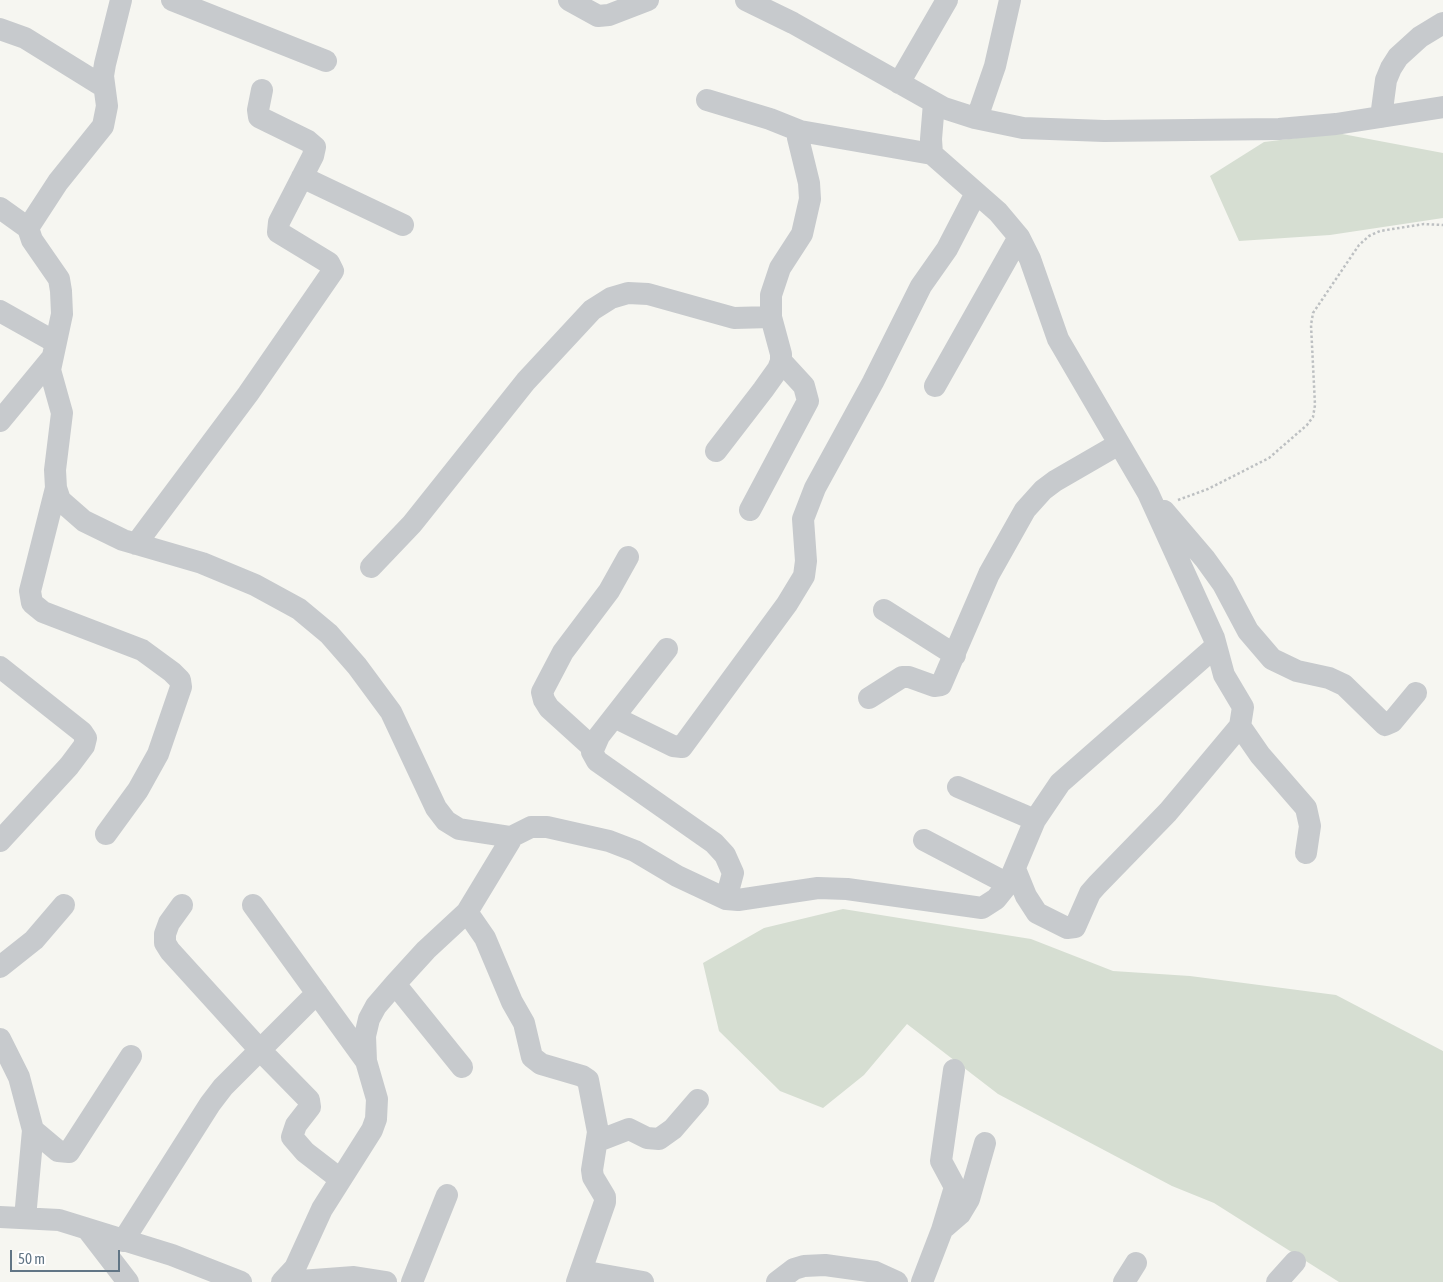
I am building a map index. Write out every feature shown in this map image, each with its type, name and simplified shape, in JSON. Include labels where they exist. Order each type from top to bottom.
[{"type":"street","points":[[28,228],[58,182],[103,126],[107,106],[104,86],[105,64],[121,0]]},
{"type":"street","points":[[172,0],[326,61]]},
{"type":"street","points":[[569,0],[598,16],[609,15],[637,2]]},
{"type":"street","points":[[746,0],[793,23],[899,83],[976,193],[998,212],[1019,237],[1030,259],[1058,339],[1148,493],[1202,611],[1224,675],[1243,707],[1240,726],[1168,812],[1090,893],[1075,926],[1068,928],[1037,913],[1011,877],[924,840]]},
{"type":"street","points":[[899,83],[947,0]]},
{"type":"street","points":[[976,118],[995,66],[1010,0]]},
{"type":"street","points":[[1381,117],[1386,80],[1398,57],[1420,37],[1443,23]]},
{"type":"street","points":[[0,29],[25,38],[104,86]]},
{"type":"street","points":[[136,544],[248,394],[333,271],[329,263],[278,232],[279,222],[313,156],[315,147],[308,141],[259,117],[258,110],[262,90]]},
{"type":"street","points":[[707,100],[770,119],[800,131],[932,130],[976,118],[1022,128],[1104,131],[1197,128],[1279,129],[1336,124],[1443,107]]},
{"type":"street","points":[[716,451],[763,390],[778,369],[781,361],[781,354],[771,317],[772,295],[776,277],[802,234],[810,200],[809,183],[798,138],[800,131]]},
{"type":"street","points":[[302,177],[403,225]]},
{"type":"street","points":[[614,717],[673,746],[682,747],[787,604],[804,576],[806,561],[804,518],[815,488],[873,382],[921,286],[947,249],[976,193]]},
{"type":"street","points":[[0,208],[28,228],[32,240],[59,280],[62,314],[50,377],[61,403],[62,414],[55,470],[56,488],[60,500],[84,520],[136,544],[202,563],[255,585],[299,609],[329,634],[357,666],[391,712],[436,808],[446,821],[459,829],[511,837],[531,827],[547,827],[608,842],[635,851],[677,876],[716,896],[726,899],[738,900],[818,888],[891,894],[982,908],[996,899],[1011,877],[1035,820],[1060,783],[1070,772],[1215,647]]},
{"type":"street","points":[[935,386],[1019,237]]},
{"type":"street","points":[[371,567],[412,524],[526,382],[592,310],[611,298],[628,293],[648,294],[734,318],[771,317]]},
{"type":"street","points":[[0,311],[54,350]]},
{"type":"street","points":[[0,421],[54,350]]},
{"type":"street","points":[[750,510],[808,401],[804,386],[781,361]]},
{"type":"street","points":[[869,698],[902,677],[909,676],[938,687],[948,673],[990,574],[1033,499],[1055,480],[1119,444]]},
{"type":"street","points":[[56,488],[39,564],[30,592],[32,603],[43,612],[142,650],[180,680],[181,687],[158,754],[138,790],[106,834]]},
{"type":"street","points":[[1148,493],[1223,584],[1248,631],[1272,658],[1297,671],[1329,678],[1344,685],[1385,724],[1392,722],[1416,693]]},
{"type":"street","points":[[628,557],[609,590],[563,652],[542,692],[544,700],[549,708],[592,748],[593,757],[597,761],[714,843],[725,855],[733,872],[726,899]]},
{"type":"street","points":[[884,610],[955,655]]},
{"type":"street","points":[[592,748],[667,649]]},
{"type":"street","points":[[0,667],[82,732],[86,738],[84,746],[69,766],[0,841]]},
{"type":"street","points":[[1240,726],[1256,750],[1306,808],[1310,826],[1306,853]]},
{"type":"street","points":[[958,787],[1035,820]]},
{"type":"street","points":[[282,1282],[295,1268],[322,1209],[372,1130],[376,1120],[377,1099],[366,1062],[365,1036],[369,1019],[376,1006],[426,950],[467,912],[510,842],[511,837]]},
{"type":"street","points":[[0,967],[34,940],[64,905]]},
{"type":"street","points":[[182,905],[169,923],[165,934],[165,943],[170,952],[260,1050],[311,1102],[292,1132],[295,1143],[340,1179]]},
{"type":"street","points":[[253,905],[366,1062]]},
{"type":"street","points":[[467,912],[485,938],[512,1002],[524,1023],[532,1057],[541,1064],[582,1076],[588,1080],[598,1141],[592,1170],[593,1177],[605,1197],[605,1202],[579,1277],[643,1282]]},
{"type":"street","points":[[395,984],[462,1067]]},
{"type":"street","points":[[123,1241],[210,1104],[317,993]]},
{"type":"street","points":[[0,1039],[19,1076],[33,1130],[25,1218]]},
{"type":"street","points":[[33,1130],[52,1147],[62,1152],[69,1152],[131,1056]]},
{"type":"street","points":[[922,1282],[942,1230],[955,1187],[941,1161],[954,1070]]},
{"type":"street","points":[[598,1141],[629,1129],[654,1140],[659,1139],[673,1130],[698,1100]]},
{"type":"street","points":[[942,1230],[964,1209],[978,1172],[985,1143]]},
{"type":"street","points":[[412,1282],[447,1195]]},
{"type":"street","points":[[0,1217],[59,1220],[172,1255],[241,1282]]},
{"type":"street","points":[[88,1230],[128,1282]]},
{"type":"street","points":[[1277,1282],[1295,1262]]},
{"type":"street","points":[[1124,1282],[1136,1263]]},
{"type":"street","points":[[777,1282],[794,1269],[804,1266],[825,1265],[874,1272],[898,1282]]},
{"type":"street","points":[[287,1282],[354,1277],[386,1282]]},
{"type":"path","points":[[1199,492],[1269,458],[1299,433],[1313,417],[1315,405],[1311,325],[1313,314],[1359,246],[1369,236],[1380,231],[1424,224],[1443,225]]},
{"type":"shaded area","points":[[1337,133],[1443,153],[1443,218],[1330,235],[1239,241],[1210,176],[1264,142]]},
{"type":"shaded area","points":[[843,909],[1031,939],[1113,971],[1190,976],[1336,995],[1443,1051],[1443,1282],[1339,1282],[1214,1203],[1172,1186],[998,1094],[907,1024],[864,1075],[823,1108],[780,1091],[719,1031],[703,963],[764,928]]}]
